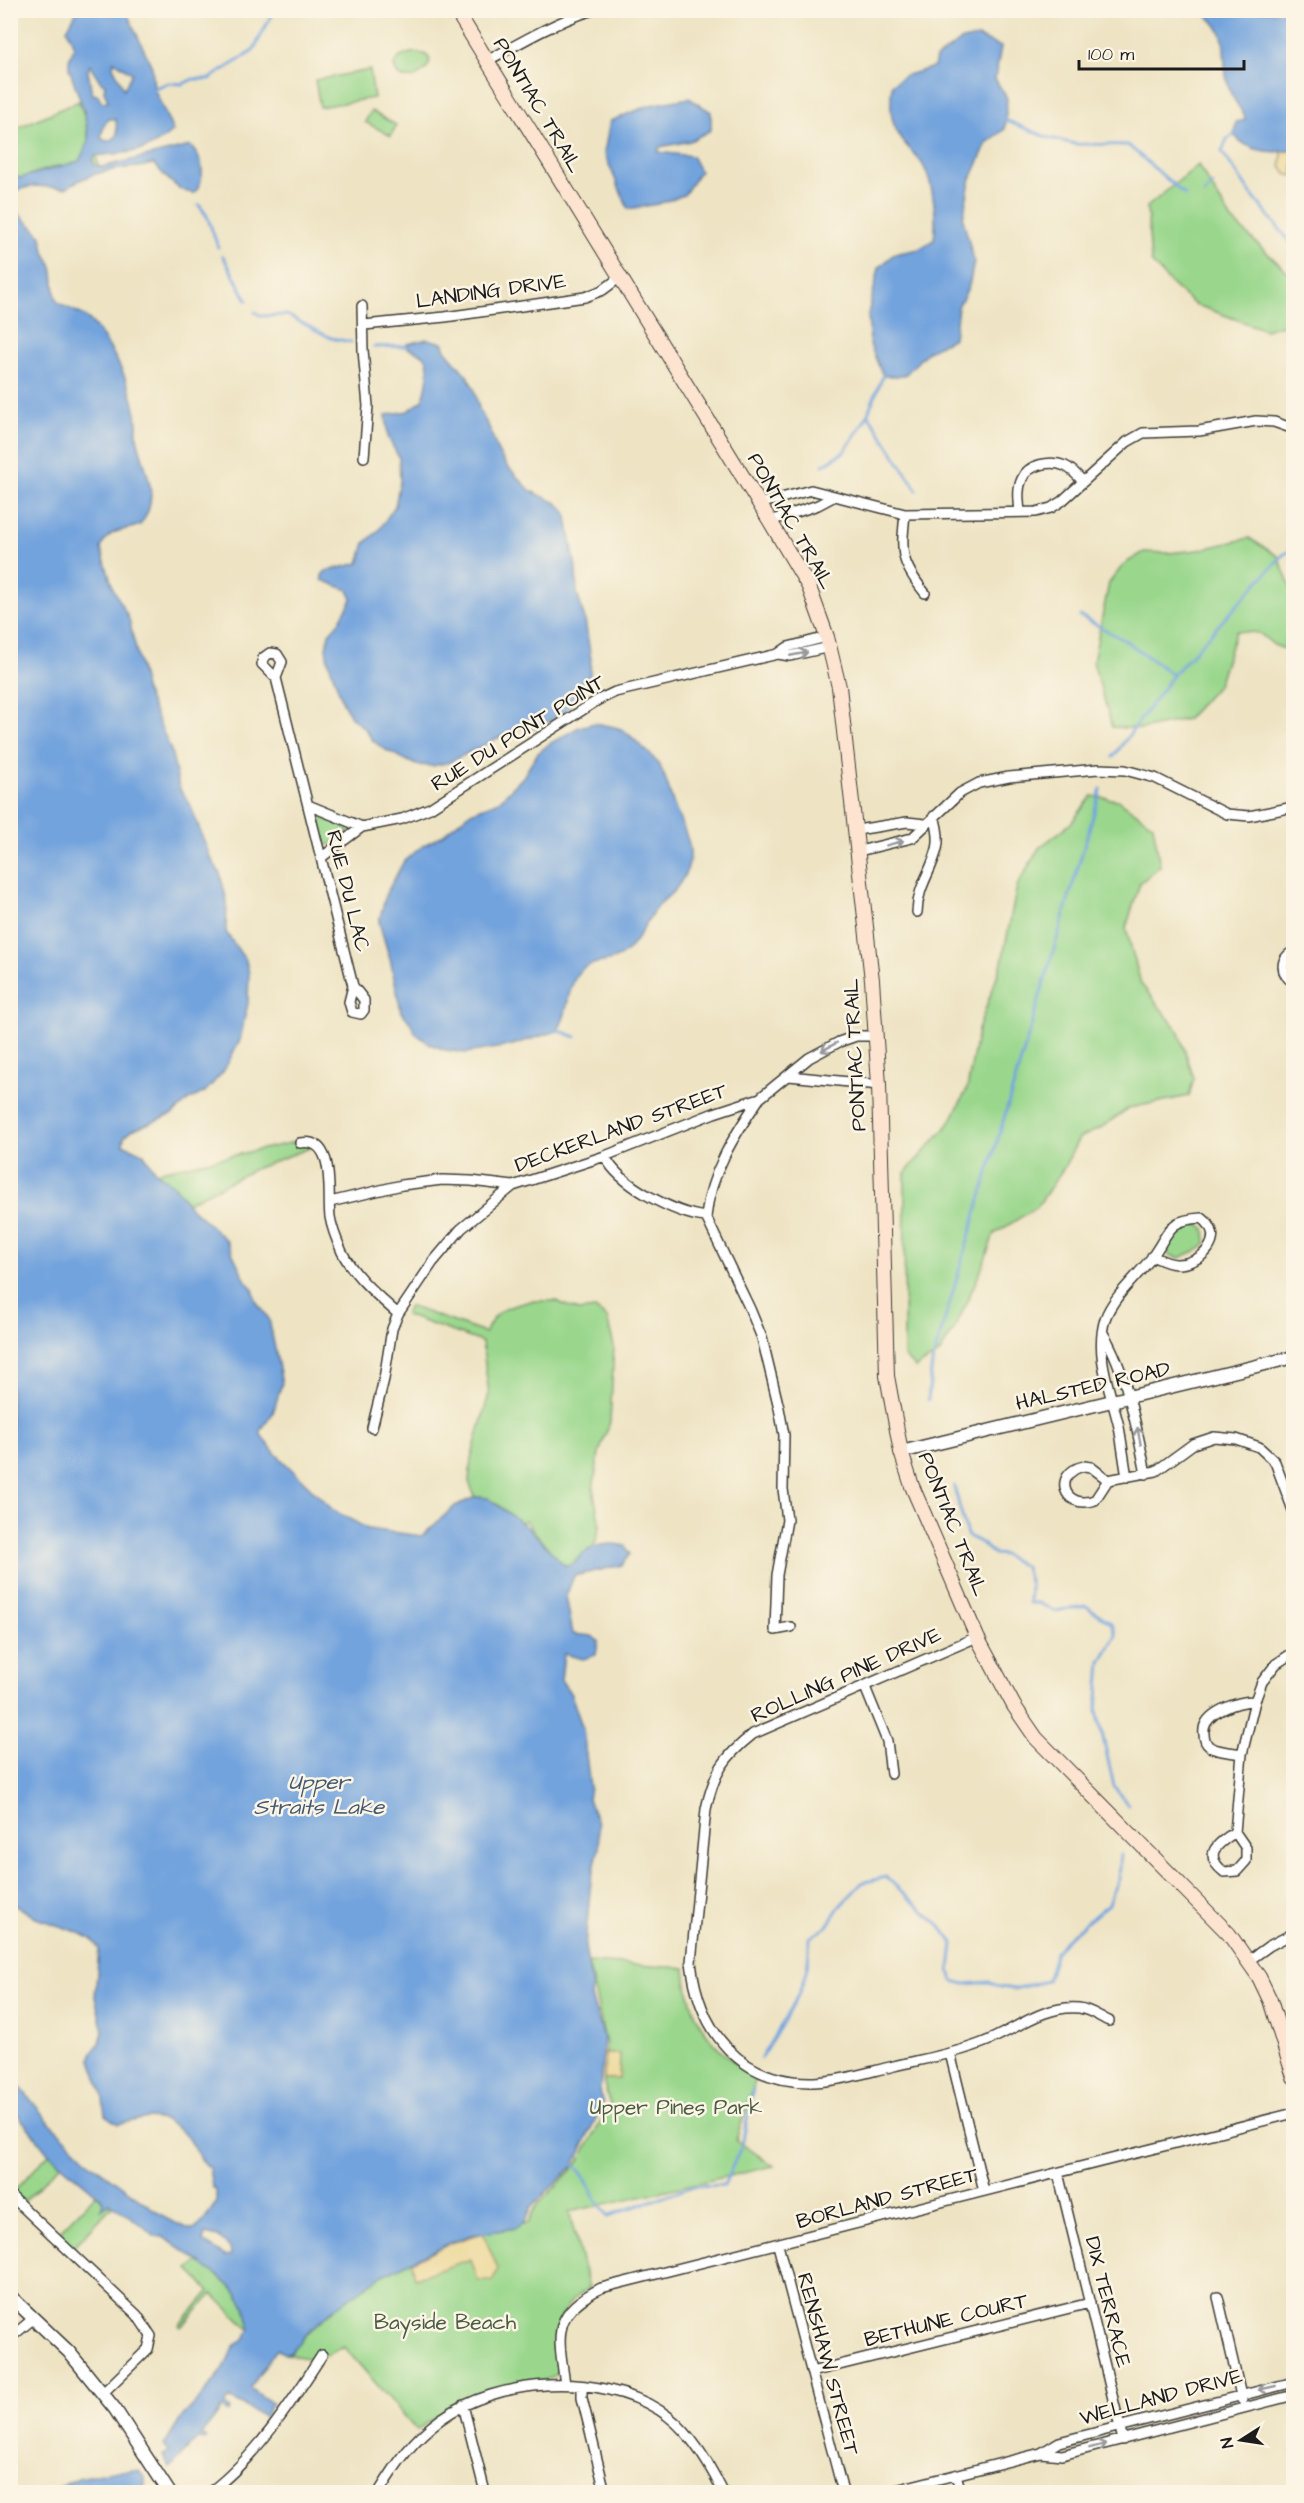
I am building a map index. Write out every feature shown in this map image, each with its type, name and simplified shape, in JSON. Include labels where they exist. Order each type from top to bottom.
[{"type":"main road","name":"PONTIAC TRAIL","points":[[456,10],[809,587],[829,642],[839,687],[857,830],[876,1036],[887,1376],[901,1452],[912,1486],[977,1637],[1014,1706],[1036,1738],[1214,1918],[1248,1961],[1270,2000],[1293,2077]]},
{"type":"street","points":[[487,61],[545,29],[592,10]]},
{"type":"street","name":"LANDING DRIVE","points":[[364,325],[445,317],[585,297],[603,290],[619,278]]},
{"type":"street","points":[[362,306],[368,406],[364,457]]},
{"type":"street","points":[[759,504],[818,490],[833,497],[905,514],[1036,512],[1051,508],[1127,442],[1143,433],[1199,430],[1256,420],[1293,429]]},
{"type":"street","points":[[1020,512],[1021,481],[1026,471],[1040,465],[1065,466],[1083,482]]},
{"type":"street","points":[[770,521],[818,505],[833,497]]},
{"type":"street","points":[[905,514],[902,539],[905,564],[925,593]]},
{"type":"street","name":"RUE DU PONT POINT","points":[[322,857],[362,827],[402,819],[430,808],[598,700],[615,692],[778,654],[788,647],[829,642]]},
{"type":"street","name":"RUE DU LAC","points":[[276,678],[353,986]]},
{"type":"street","points":[[859,851],[912,838],[960,793],[979,783],[1009,777],[1098,769],[1125,771],[1155,778],[1227,814],[1250,816],[1293,807]]},
{"type":"street","name":"RUE DU LAC","points":[[308,805],[362,827]]},
{"type":"street","points":[[917,912],[921,886],[938,848],[938,829],[934,816]]},
{"type":"street","points":[[857,830],[907,822],[925,824]]},
{"type":"street","points":[[1293,951],[1286,957],[1283,967],[1286,978],[1293,983]]},
{"type":"street","name":"DECKERLAND STREET","points":[[330,1202],[402,1185],[442,1180],[513,1186],[605,1156],[714,1113],[760,1098],[809,1058],[856,1036],[876,1036]]},
{"type":"street","points":[[789,1076],[879,1086]]},
{"type":"street","points":[[760,1098],[736,1133],[722,1161],[706,1216],[762,1338],[779,1408],[784,1435],[783,1489],[787,1520],[777,1575],[775,1630],[791,1627]]},
{"type":"street","points":[[300,1143],[312,1143],[320,1146],[323,1151],[330,1202],[329,1214],[344,1255],[371,1290],[398,1314]]},
{"type":"street","points":[[605,1156],[617,1173],[642,1191],[678,1210],[692,1215],[706,1216]]},
{"type":"street","points":[[372,1428],[398,1314],[433,1262],[461,1229],[513,1186]]},
{"type":"street","points":[[1127,1477],[1102,1356],[1106,1318],[1172,1225],[1178,1221],[1202,1218],[1212,1229],[1214,1237],[1212,1245],[1207,1252],[1198,1257],[1176,1264],[1152,1256]]},
{"type":"street","points":[[1104,1333],[1113,1349],[1130,1398],[1146,1474]]},
{"type":"street","name":"HALSTED ROAD","points":[[901,1452],[1293,1357]]},
{"type":"street","points":[[1108,1480],[1100,1495],[1086,1503],[1072,1500],[1065,1491],[1064,1484],[1067,1475],[1074,1468],[1091,1467],[1108,1480],[1146,1474],[1165,1466],[1193,1444],[1214,1437],[1236,1439],[1259,1447],[1275,1462],[1293,1513]]},
{"type":"street","name":"ROLLING PINE DRIVE","points":[[977,1637],[753,1734],[735,1748],[720,1765],[711,1786],[706,1809],[691,1962],[694,1984],[709,2026],[726,2047],[749,2067],[767,2076],[814,2082],[950,2053],[982,2043],[1029,2018],[1052,2012],[1080,2008],[1109,2021]]},
{"type":"street","points":[[1235,1832],[1216,1845],[1213,1851],[1217,1866],[1224,1872],[1237,1871],[1246,1861],[1246,1848],[1235,1832],[1242,1754],[1255,1701],[1262,1682],[1276,1664],[1293,1652]]},
{"type":"street","points":[[865,1687],[887,1741],[891,1773]]},
{"type":"street","points":[[1242,1754],[1211,1749],[1206,1743],[1203,1731],[1205,1725],[1215,1715],[1230,1706],[1255,1701]]},
{"type":"street","points":[[1248,1961],[1293,1933]]},
{"type":"street","points":[[950,2053],[984,2191]]},
{"type":"street","name":"BORLAND STREET","points":[[565,2384],[560,2339],[561,2325],[567,2311],[584,2296],[620,2282],[778,2245],[1293,2113]]},
{"type":"street","name":"DIX TERRACE","points":[[1058,2173],[1123,2440]]},
{"type":"street","points":[[10,2195],[124,2301],[149,2329],[151,2341],[148,2349],[103,2393]]},
{"type":"street","name":"RENSHAW STREET","points":[[778,2245],[843,2493]]},
{"type":"street","points":[[10,2296],[69,2352],[103,2393],[169,2493]]},
{"type":"street","points":[[1218,2297],[1244,2408]]},
{"type":"street","name":"BETHUNE COURT","points":[[811,2372],[1090,2303]]},
{"type":"street","points":[[10,2338],[34,2318]]},
{"type":"street","points":[[210,2493],[236,2468],[274,2424],[300,2390],[322,2355]]},
{"type":"street","name":"WELLAND DRIVE","points":[[1041,2454],[1059,2442],[1293,2382]]},
{"type":"street","points":[[379,2493],[396,2464],[417,2438],[463,2405],[524,2388],[565,2384],[636,2397],[661,2411],[697,2449],[723,2493]]},
{"type":"street","points":[[582,2386],[582,2398],[605,2493]]},
{"type":"street","name":"WELLAND DRIVE","points":[[888,2493],[1041,2454],[1062,2455],[1293,2395]]},
{"type":"street","points":[[463,2405],[485,2493]]},
{"type":"street","points":[[956,2475],[961,2493]]},
{"type":"green space","points":[[410,53],[424,54],[429,59],[423,72],[415,77],[406,78],[399,75],[394,65],[400,57]]},
{"type":"green space","points":[[370,70],[374,98],[320,107],[315,80]]},
{"type":"green space","points":[[79,101],[85,118],[89,143],[96,155],[99,168],[57,166],[20,178],[14,176],[11,171],[10,131]]},
{"type":"green space","points":[[371,111],[396,125],[391,136],[365,122]]},
{"type":"green space","points":[[1198,165],[1232,220],[1293,277],[1293,322],[1265,330],[1194,304],[1151,262],[1147,207]]},
{"type":"green space","points":[[1249,538],[1278,556],[1293,594],[1293,652],[1274,645],[1259,633],[1236,631],[1218,685],[1187,719],[1141,729],[1112,727],[1093,662],[1109,583],[1124,564],[1144,552],[1168,553],[1198,550]]},
{"type":"green space","points":[[1092,796],[1118,800],[1153,825],[1160,866],[1140,883],[1126,928],[1141,984],[1178,1030],[1194,1078],[1189,1096],[1129,1108],[1099,1129],[1079,1138],[1065,1166],[1037,1207],[994,1234],[982,1268],[955,1328],[939,1354],[915,1368],[904,1356],[905,1173],[949,1124],[967,1089],[978,1030],[1002,962],[1017,886],[1039,848],[1071,823]]},
{"type":"green space","points":[[320,817],[347,827],[350,831],[334,844],[324,845],[321,842],[317,820]]},
{"type":"green space","points":[[314,1138],[315,1146],[257,1168],[187,1203],[175,1186],[156,1172]]},
{"type":"green space","points":[[1197,1224],[1205,1229],[1206,1244],[1179,1258],[1169,1255],[1165,1246],[1175,1234],[1186,1226]]},
{"type":"green space","points":[[531,1301],[556,1301],[579,1311],[595,1309],[607,1318],[614,1346],[610,1422],[599,1453],[593,1489],[600,1526],[594,1547],[569,1567],[561,1564],[525,1520],[521,1523],[489,1500],[475,1497],[469,1482],[471,1459],[489,1394],[482,1342],[405,1315],[409,1306],[485,1333],[498,1313]]},
{"type":"green space","points":[[588,1962],[685,1968],[691,2003],[706,2032],[715,2045],[756,2078],[736,2140],[774,2166],[569,2212],[589,2288],[568,2305],[560,2319],[556,2374],[543,2381],[499,2387],[472,2396],[417,2430],[343,2346],[318,2360],[285,2354],[342,2301],[408,2249],[528,2222],[536,2207],[578,2163],[610,2105],[604,2083],[606,2044]]},
{"type":"green space","points":[[49,2154],[61,2164],[24,2202],[13,2192]]},
{"type":"green space","points":[[96,2194],[103,2202],[112,2206],[73,2248],[58,2233]]},
{"type":"green space","points":[[199,2261],[226,2282],[241,2299],[250,2320],[250,2331],[213,2294],[181,2327],[179,2325],[210,2291],[189,2270]]},
{"type":"sand","points":[[1293,150],[1293,176],[1286,174],[1281,166],[1282,152]]},
{"type":"sand","points":[[605,2054],[620,2054],[619,2079],[604,2079]]},
{"type":"sand","points":[[483,2233],[498,2269],[492,2281],[478,2281],[471,2259],[415,2278],[412,2262],[445,2245]]},
{"type":"water","name":"Upper Straits Lake","points":[[77,11],[126,11],[152,67],[154,88],[173,131],[145,149],[95,156],[94,165],[102,167],[190,146],[201,162],[201,181],[195,193],[177,187],[154,164],[150,164],[101,173],[66,188],[35,186],[20,189],[11,195],[18,213],[41,236],[52,267],[57,301],[86,317],[95,326],[117,360],[132,398],[137,424],[137,439],[150,484],[150,505],[140,525],[112,534],[103,542],[101,549],[113,588],[129,619],[146,693],[171,750],[179,788],[190,804],[210,857],[220,873],[227,902],[226,932],[246,961],[249,973],[248,1003],[240,1040],[223,1072],[205,1092],[189,1100],[173,1114],[132,1130],[124,1137],[123,1144],[143,1153],[156,1172],[175,1186],[189,1206],[226,1240],[246,1281],[253,1289],[256,1301],[269,1319],[282,1383],[273,1413],[261,1430],[261,1435],[275,1453],[333,1510],[368,1529],[422,1536],[455,1506],[475,1497],[488,1498],[531,1530],[565,1566],[574,1563],[589,1549],[604,1544],[625,1546],[630,1554],[622,1565],[574,1576],[566,1596],[573,1634],[592,1636],[598,1641],[596,1655],[583,1659],[564,1654],[561,1680],[571,1694],[583,1729],[590,1788],[588,1799],[598,1824],[599,1848],[591,1881],[585,1947],[592,1988],[591,1997],[604,2037],[600,2090],[603,2103],[574,2165],[532,2206],[524,2222],[516,2228],[472,2235],[445,2245],[383,2275],[333,2309],[303,2337],[290,2353],[285,2354],[277,2349],[250,2388],[272,2403],[264,2417],[230,2398],[225,2405],[231,2409],[228,2412],[222,2408],[202,2434],[207,2437],[204,2440],[199,2437],[170,2468],[163,2456],[168,2453],[164,2445],[182,2417],[223,2370],[234,2346],[250,2331],[245,2306],[237,2293],[221,2278],[183,2250],[163,2237],[155,2237],[142,2225],[109,2203],[101,2209],[103,2202],[100,2197],[49,2154],[19,2116],[10,2111],[11,2076],[50,2123],[92,2164],[167,2219],[189,2229],[195,2229],[216,2203],[216,2190],[212,2187],[209,2168],[185,2134],[165,2120],[148,2118],[118,2124],[105,2115],[102,2092],[91,2060],[92,2052],[100,2043],[103,2031],[95,1997],[99,1948],[91,1939],[80,1933],[36,1918],[19,1907],[11,1906],[10,171],[14,176],[20,178],[79,161],[89,140],[84,111],[69,68],[69,60],[74,47],[67,29]],"holes":[[[114,61],[132,73],[124,89],[113,66]],[[90,65],[105,85],[104,91],[108,101],[102,102],[98,95],[92,94],[88,71]],[[109,119],[116,119],[117,135],[112,140],[106,141],[101,138],[104,125]],[[205,2234],[218,2237],[230,2248],[231,2255],[225,2256],[203,2242]]]},
{"type":"water","points":[[1200,11],[1293,11],[1293,150],[1277,152],[1261,150],[1246,145],[1234,135],[1236,122],[1245,120],[1245,117],[1229,88],[1222,36],[1211,19]]},
{"type":"water","points":[[978,37],[1001,47],[995,79],[1007,98],[1005,129],[987,143],[970,181],[963,219],[974,262],[969,286],[958,307],[954,338],[928,351],[904,376],[883,376],[870,345],[868,314],[879,268],[894,254],[919,249],[934,240],[935,231],[934,203],[927,175],[894,124],[891,110],[892,85],[904,76],[934,67],[936,58],[962,40]]},
{"type":"water","points":[[689,98],[711,112],[711,130],[690,141],[660,147],[658,152],[692,156],[700,171],[684,195],[658,204],[628,209],[604,153],[610,121],[650,105]]},
{"type":"water","points":[[427,339],[444,343],[445,350],[468,377],[480,412],[507,466],[531,491],[557,503],[566,512],[576,568],[577,593],[585,620],[591,659],[590,675],[586,687],[565,712],[538,728],[520,727],[450,762],[433,766],[416,765],[373,741],[365,729],[352,718],[343,703],[326,648],[329,633],[339,622],[352,599],[348,590],[322,580],[322,575],[326,571],[359,563],[365,543],[379,530],[395,506],[400,481],[399,458],[388,437],[386,415],[408,411],[423,400],[428,378],[427,361],[421,354],[408,348],[407,344]]},
{"type":"water","points":[[595,723],[624,730],[660,767],[688,840],[690,861],[686,873],[675,890],[656,908],[630,949],[620,957],[589,965],[579,972],[571,986],[564,1017],[557,1031],[509,1046],[466,1053],[445,1050],[430,1044],[415,1033],[401,1011],[391,963],[379,922],[386,894],[404,861],[471,812],[499,801],[523,777],[537,754],[549,744],[579,727]]},
{"type":"water","points":[[112,2471],[139,2471],[145,2476],[145,2486],[134,2492],[48,2492],[78,2478]]},
{"type":"waterway","points":[[154,88],[169,83],[183,84],[193,79],[209,79],[253,51],[274,10]]},
{"type":"waterway","points":[[1005,120],[1049,138],[1075,144],[1128,145],[1185,195]]},
{"type":"waterway","points":[[1234,135],[1227,139],[1222,152],[1251,194],[1294,247]]},
{"type":"waterway","points":[[1204,194],[1213,184]]},
{"type":"waterway","points":[[199,205],[207,216],[218,247]]},
{"type":"waterway","points":[[223,256],[247,300]]},
{"type":"waterway","points":[[255,312],[261,316],[287,315],[331,338],[351,342]]},
{"type":"waterway","points":[[374,347],[407,346]]},
{"type":"waterway","points":[[823,465],[844,452],[865,420],[883,376]]},
{"type":"waterway","points":[[868,414],[917,490]]},
{"type":"waterway","points":[[1113,757],[1173,675],[1283,555],[1294,548]]},
{"type":"waterway","points":[[1080,616],[1126,641],[1173,675]]},
{"type":"waterway","points":[[928,1400],[932,1363],[1101,789]]},
{"type":"waterway","points":[[558,1030],[576,1037]]},
{"type":"waterway","points":[[954,1486],[967,1535],[994,1554],[1004,1555],[1025,1567],[1030,1585],[1029,1603],[1038,1603],[1055,1611],[1086,1606],[1111,1623],[1116,1635],[1101,1662],[1097,1711],[1114,1786],[1128,1805]]},
{"type":"waterway","points":[[761,2058],[795,2002],[806,1972],[809,1938],[827,1926],[839,1907],[862,1883],[886,1877],[941,1927],[953,1943],[950,1970],[953,1981],[965,1984],[990,1982],[1000,1987],[1014,1989],[1047,1981],[1056,1952],[1067,1938],[1109,1904],[1119,1879],[1121,1854]]},
{"type":"waterway","points":[[574,2165],[583,2174],[594,2196],[608,2216],[694,2186],[724,2185],[742,2145],[753,2089]]},
{"type":"park label","name":"Upper Pines Park","points":[[676,2107]]},
{"type":"park label","name":"Bayside Beach","points":[[445,2322]]}]
